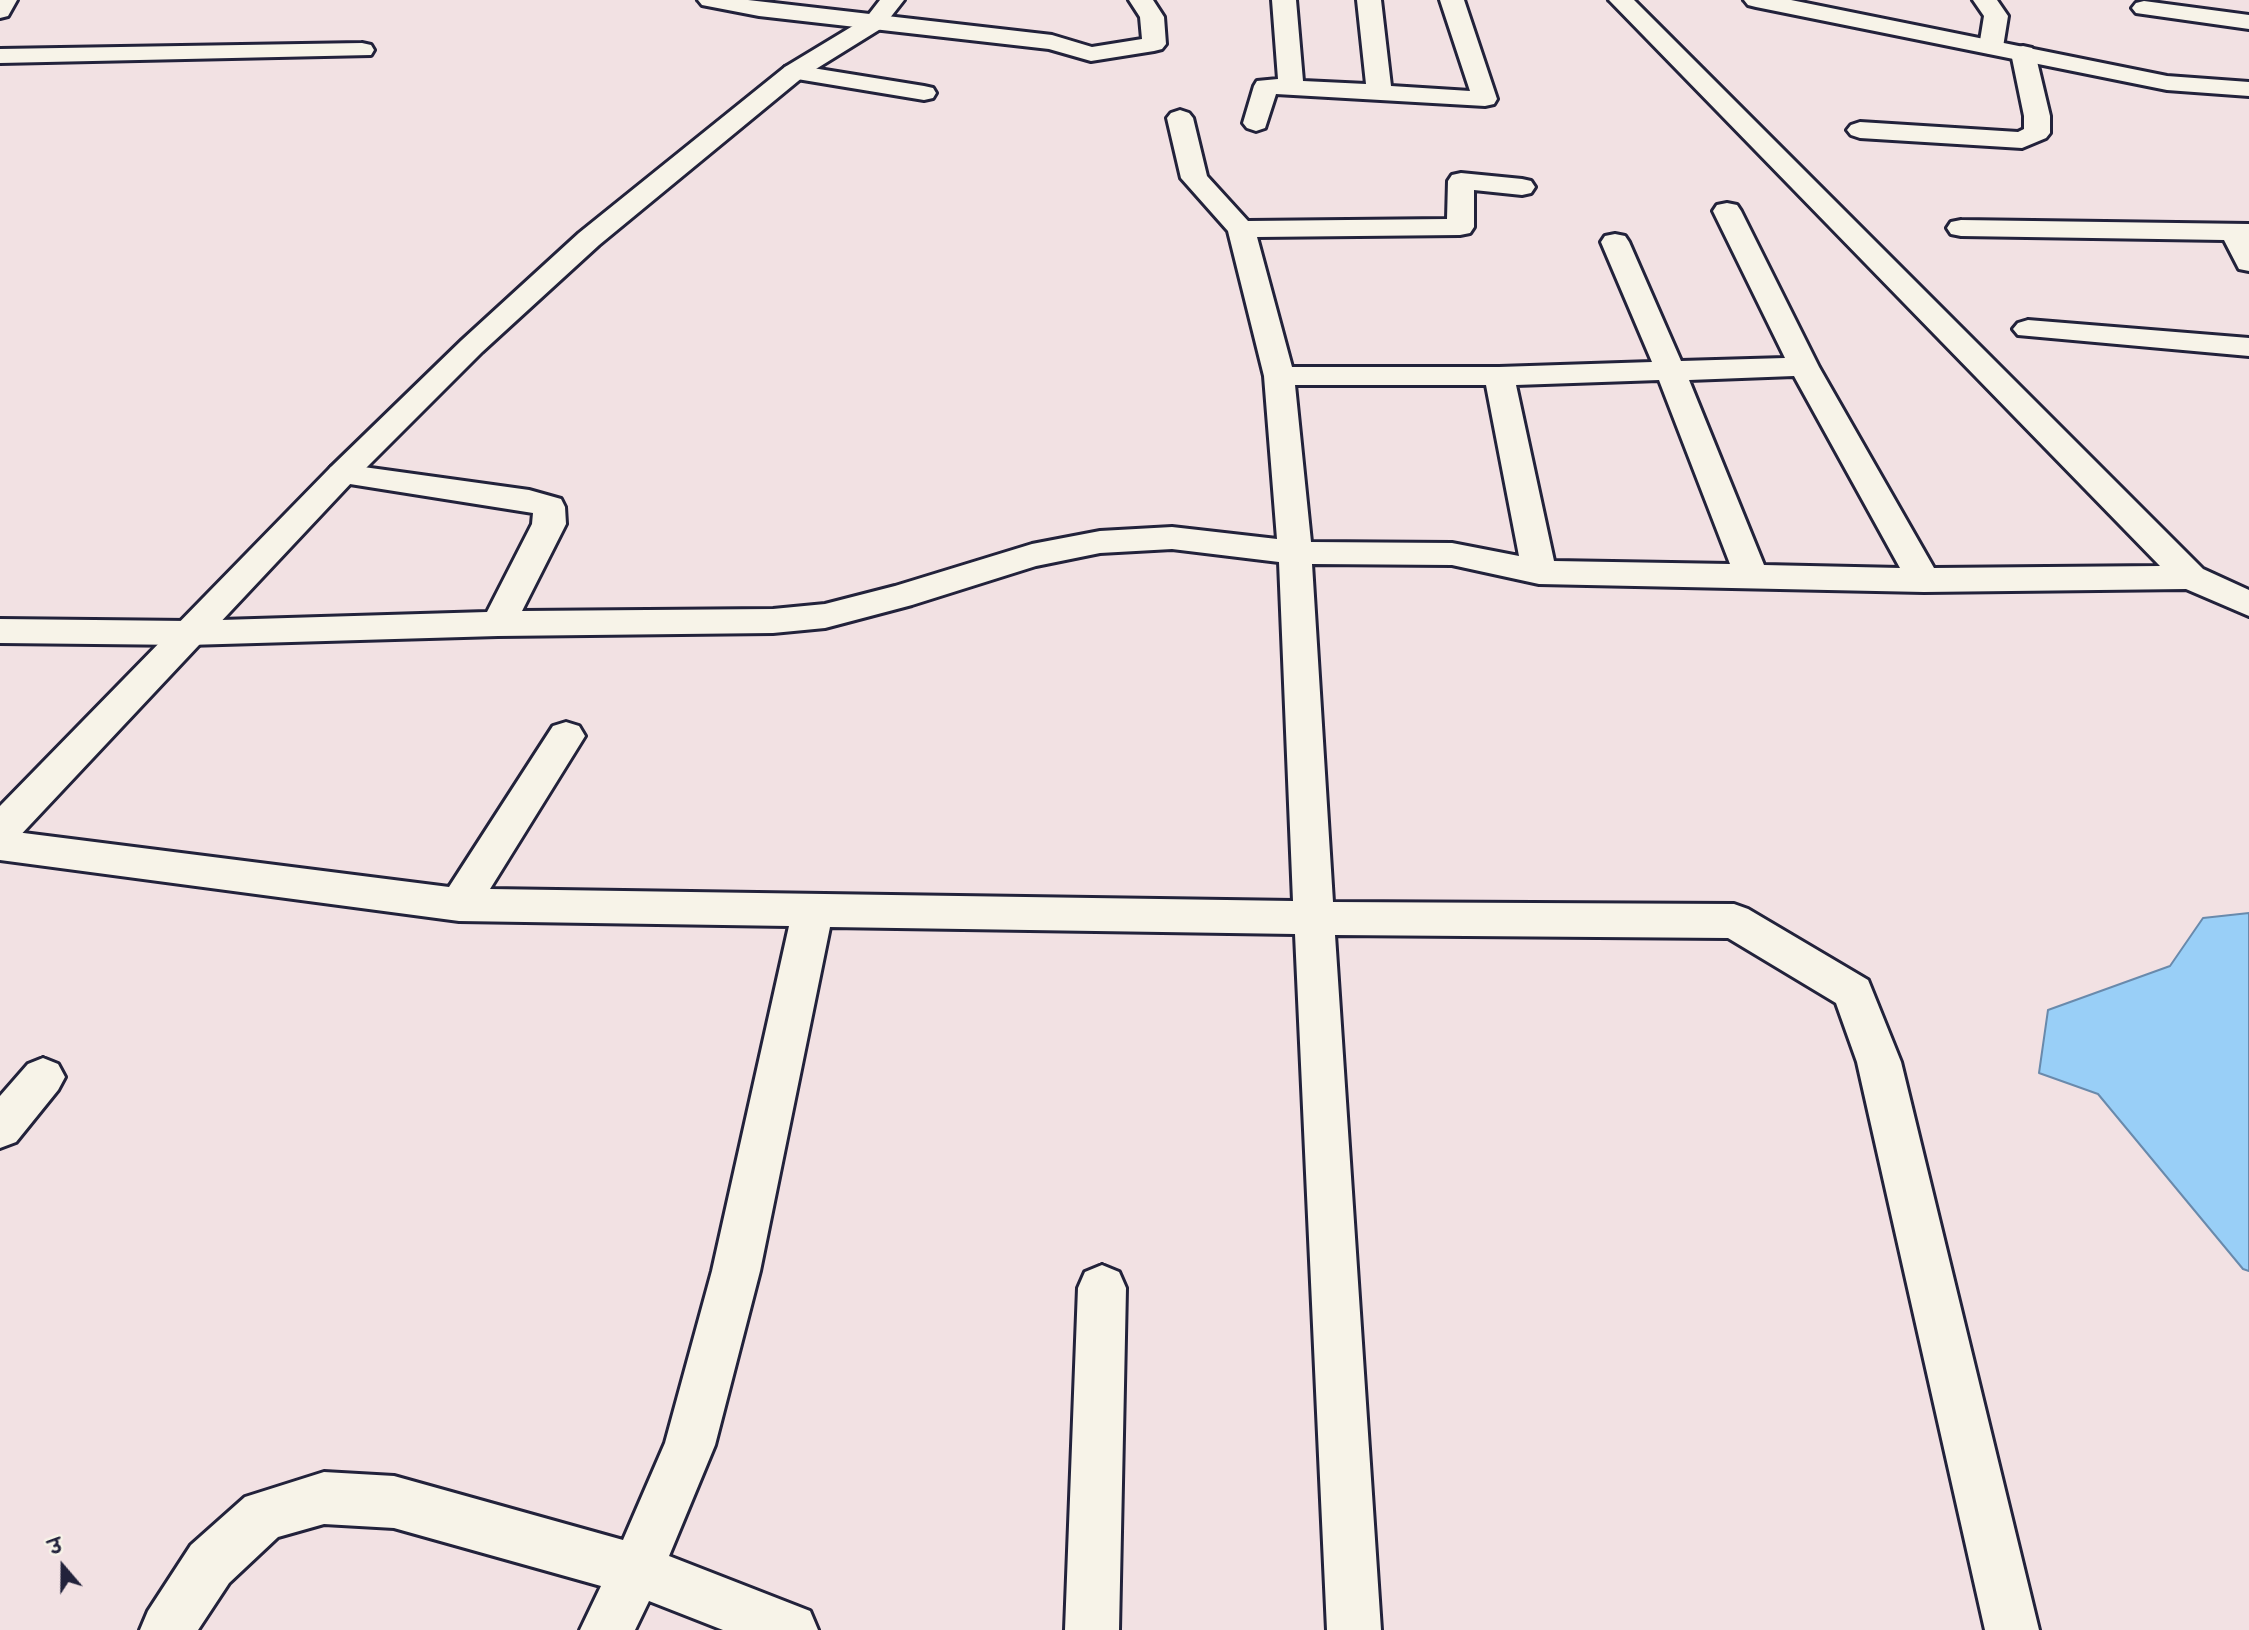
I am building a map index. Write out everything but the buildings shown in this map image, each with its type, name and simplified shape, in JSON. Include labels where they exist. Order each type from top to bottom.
[{"type":"street","points":[[0,11],[5,0]]},
{"type":"street","points":[[710,0],[883,11],[1052,42],[1091,54],[1154,44],[1152,17],[1141,0]]},
{"type":"street","points":[[1284,0],[1291,87]]},
{"type":"street","points":[[1369,0],[1379,92]]},
{"type":"street","points":[[1256,124],[1266,86],[1485,99],[1452,0]]},
{"type":"street","points":[[1621,0],[2191,577],[2249,604]]},
{"type":"street","points":[[1756,0],[2167,83],[2249,89]]},
{"type":"street","points":[[1985,0],[1996,16],[1991,47]]},
{"type":"street","points":[[2144,8],[2236,14]]},
{"type":"street","points":[[0,831],[342,474],[472,346],[589,239],[794,72],[883,11]]},
{"type":"street","points":[[0,56],[362,50]]},
{"type":"street","points":[[1860,130],[2022,140],[2037,133],[2037,116],[2022,53]]},
{"type":"street","points":[[794,72],[925,93]]},
{"type":"street","points":[[1180,118],[1194,178],[1241,229],[1279,376],[1295,553],[1354,1630]]},
{"type":"street","points":[[1241,229],[1460,227],[1461,181],[1522,187]]},
{"type":"street","points":[[1727,211],[1804,366],[1924,580]]},
{"type":"street","points":[[1961,228],[2242,231],[2249,262]]},
{"type":"street","points":[[1615,242],[1671,372],[1751,576]]},
{"type":"street","points":[[2028,329],[2249,347]]},
{"type":"street","points":[[1279,376],[1499,376],[1804,366]]},
{"type":"street","points":[[1499,376],[1539,572]]},
{"type":"street","points":[[342,474],[529,501],[549,507],[548,524],[498,624]]},
{"type":"street","points":[[0,631],[188,633],[498,624],[723,623],[825,616],[900,597],[1032,555],[1100,542],[1172,538],[1295,553],[1452,554],[1539,572],[1924,580],[2249,577]]},
{"type":"street","points":[[459,905],[566,736]]},
{"type":"street","points":[[0,845],[459,905],[1314,918],[1734,920],[1853,992],[1879,1062],[2012,1630]]},
{"type":"street","points":[[607,1630],[637,1570],[690,1445],[736,1271],[813,911]]},
{"type":"street","points":[[0,1128],[43,1077]]},
{"type":"street","points":[[1092,1630],[1102,1289]]},
{"type":"street","points":[[167,1630],[210,1564],[262,1514],[324,1499],[394,1502],[637,1570],[791,1630]]},
{"type":"water","points":[[2249,913],[2249,1271],[2243,1269],[2098,1094],[2039,1073],[2048,1010],[2170,966],[2203,918]]}]
